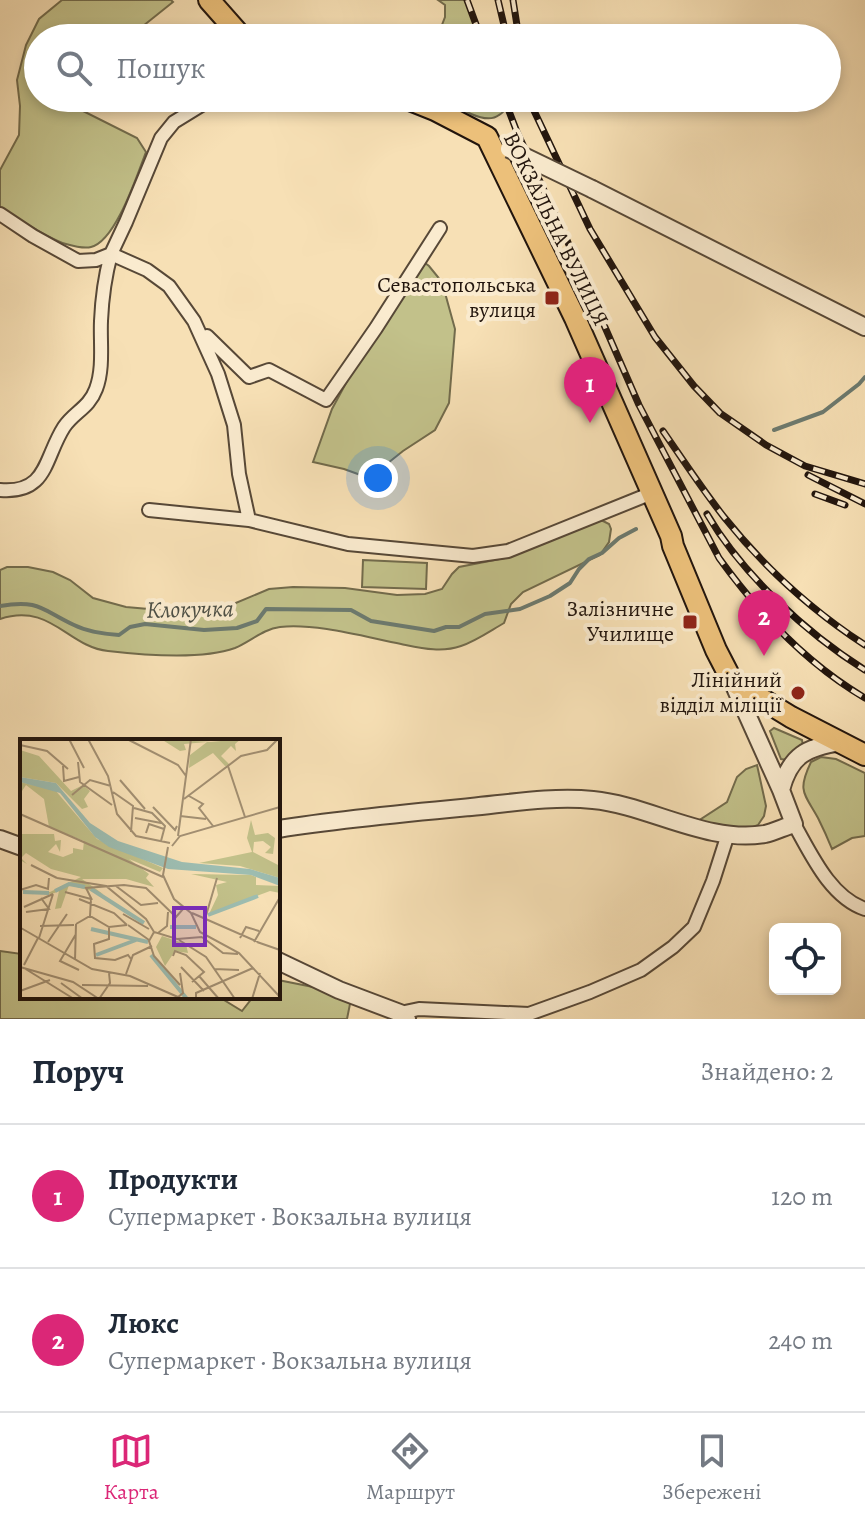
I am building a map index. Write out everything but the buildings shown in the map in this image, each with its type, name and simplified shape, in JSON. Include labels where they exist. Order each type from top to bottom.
[{"type":"main road","points":[[209,0],[230,24]]},
{"type":"main road","name":"ВОКЗАЛЬНА ВУЛИЦЯ","points":[[439,112],[487,137],[575,318],[671,536],[711,639],[732,681]]},
{"type":"main road","points":[[732,681],[865,755]]},
{"type":"street","points":[[0,490],[27,488],[38,478],[65,425],[87,406],[96,390],[100,370],[103,286],[111,254],[161,138],[174,122],[190,112]]},
{"type":"street","points":[[487,137],[863,321]]},
{"type":"street","points":[[0,214],[78,261],[96,260],[111,254],[147,270],[169,286],[217,348],[249,377],[269,370],[326,400],[440,228]]},
{"type":"street","points":[[194,321],[218,374],[234,425],[239,474],[249,520]]},
{"type":"street","points":[[149,510],[249,520],[348,544],[473,556],[508,551],[652,493]]},
{"type":"street","points":[[732,681],[794,824],[814,860],[842,896],[865,909]]},
{"type":"street","points":[[804,723],[810,734],[808,749]]},
{"type":"street","points":[[781,790],[789,767],[798,756],[819,745],[841,742]]},
{"type":"street","points":[[280,829],[360,818],[568,799],[619,804],[682,824],[728,834],[765,834],[794,824]]},
{"type":"street","points":[[280,962],[404,1016],[419,1009],[529,1014],[641,970],[673,947],[694,927],[728,834]]},
{"type":"street","points":[[0,839],[20,846]]},
{"type":"shaded area","points":[[62,0],[173,2],[146,24],[36,24]]},
{"type":"shaded area","points":[[438,0],[465,0],[477,24],[442,24],[445,5]]},
{"type":"shaded area","points":[[24,53],[24,112],[85,112],[137,138],[146,152],[117,220],[109,233],[91,247],[59,241],[0,208],[0,170],[19,135],[17,80]]},
{"type":"shaded area","points":[[467,112],[503,112],[493,118]]},
{"type":"shaded area","points":[[421,260],[442,282],[455,329],[449,403],[435,430],[369,478],[313,462],[332,409],[359,359]]},
{"type":"shaded area","points":[[601,520],[611,529],[609,542],[600,555],[523,592],[511,604],[504,623],[454,648],[424,648],[340,631],[294,626],[268,630],[222,652],[172,656],[138,654],[94,648],[32,616],[0,619],[0,570],[7,567],[53,572],[70,580],[93,598],[126,607],[208,612],[269,589],[293,587],[345,588],[397,595],[425,594],[442,589],[459,567],[510,557]]},
{"type":"shaded area","points":[[363,560],[427,563],[426,589],[362,587]]},
{"type":"shaded area","points":[[774,728],[802,740],[803,746],[787,760],[781,759],[770,731]]},
{"type":"shaded area","points":[[821,757],[836,759],[865,773],[865,836],[852,838],[832,849],[803,786],[811,762]]},
{"type":"shaded area","points":[[757,765],[766,806],[758,825],[745,830],[698,821],[727,802],[737,777]]},
{"type":"shaded area","points":[[0,951],[20,954],[20,999],[222,999],[242,1011],[251,999],[280,999],[280,980],[328,990],[351,999],[347,1019],[0,1019]]},
{"type":"waterway","points":[[774,430],[823,412],[865,377]]},
{"type":"waterway","name":"Клокучка","points":[[0,606],[32,605],[85,629],[119,635],[130,627],[145,624],[204,630],[237,628],[257,621],[266,609],[351,610],[371,621],[434,631],[459,627],[485,614],[520,609],[550,596],[570,583],[589,559],[636,529]]},
{"type":"railway","points":[[467,0],[476,24]]},
{"type":"railway","points":[[498,0],[504,24]]},
{"type":"railway","points":[[513,0],[517,24]]},
{"type":"railway","points":[[509,112],[639,405],[719,558],[785,636],[823,669],[865,698]]},
{"type":"railway","points":[[535,112],[590,229],[655,337],[694,386],[720,413],[766,445],[805,466],[865,484]]},
{"type":"railway","points":[[663,431],[716,506],[755,553],[789,587],[865,645]]},
{"type":"railway","points":[[808,475],[865,504]]},
{"type":"railway","points":[[815,494],[845,505]]},
{"type":"railway","points":[[707,514],[738,558],[777,601],[820,638],[865,670]]},
{"type":"place","name":"Севастопольська вулиця","points":[[552,298]]},
{"type":"place","name":"Продукти","points":[[590,423]]},
{"type":"place","name":"Залізничне Училище","points":[[690,622]]},
{"type":"place","name":"Люкс","points":[[764,656]]},
{"type":"place","name":"Лінійний відділ міліції","points":[[798,693]]}]
